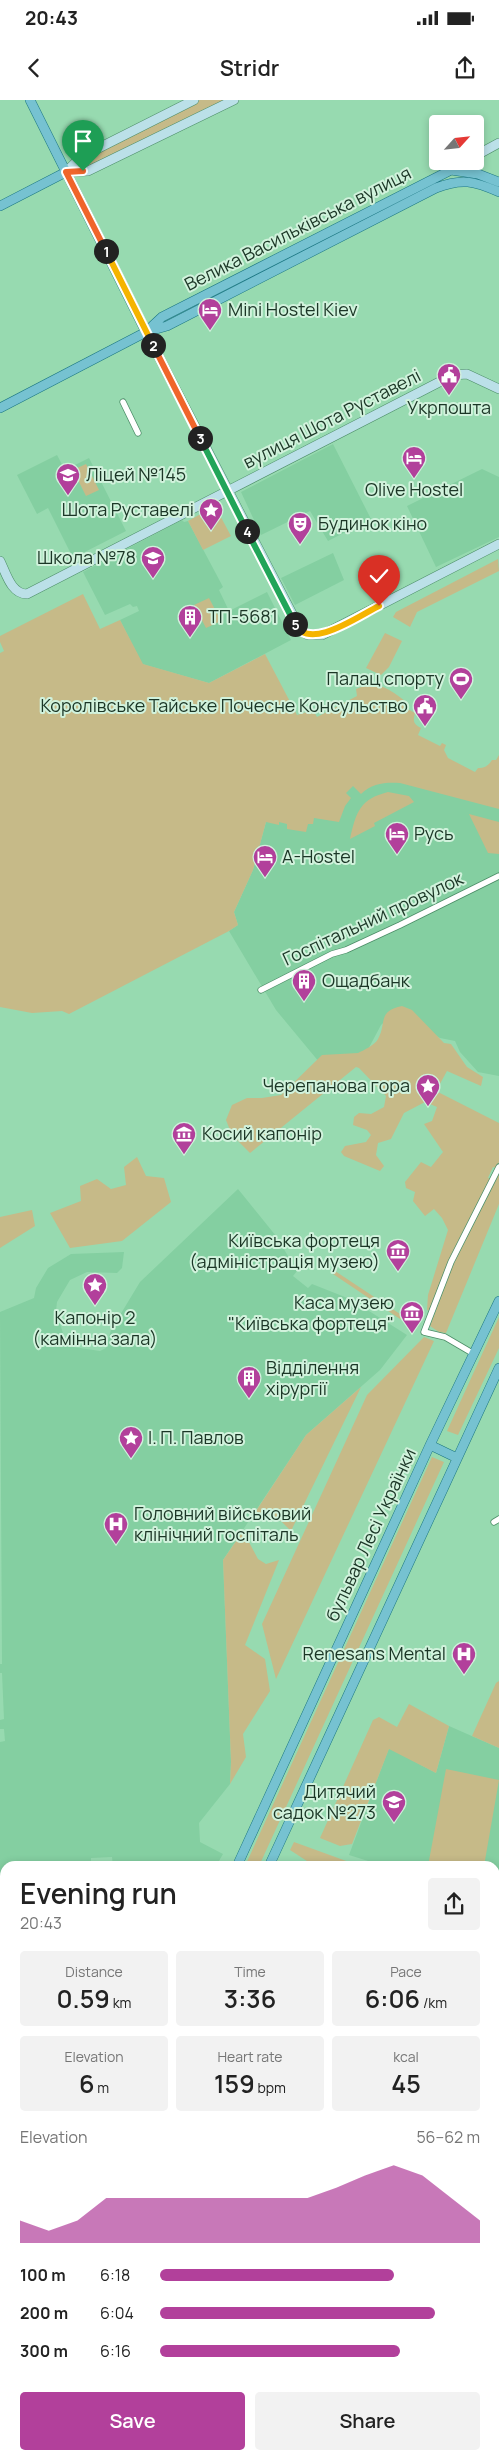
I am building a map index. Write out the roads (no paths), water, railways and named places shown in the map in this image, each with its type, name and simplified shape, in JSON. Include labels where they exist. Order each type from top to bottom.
[{"type":"main road","points":[[30,100],[297,628],[308,635],[322,635],[499,544]]},
{"type":"main road","points":[[0,206],[66,172],[81,157],[194,100]]},
{"type":"main road","points":[[66,172],[88,171],[234,100]]},
{"type":"main road","points":[[484,151],[499,143]]},
{"type":"main road","points":[[450,170],[478,174],[499,182]]},
{"type":"main road","name":"Велика Васильківська вулиця","points":[[146,332],[162,317],[450,170]]},
{"type":"main road","name":"Велика Васильківська вулиця","points":[[0,408],[146,332],[167,326],[436,188],[464,181],[499,192]]},
{"type":"main road","name":"вулиця Шота Руставелі","points":[[0,561],[16,590],[21,594],[34,591],[453,375],[467,374],[499,389]]},
{"type":"main road","name":"бульвар Лесі Українки","points":[[239,1861],[430,1446],[499,1301]]},
{"type":"main road","points":[[271,1861],[499,1368]]},
{"type":"main road","points":[[430,1446],[457,1458]]},
{"type":"street","points":[[123,402],[138,433]]},
{"type":"street","name":"Госпітальний провулок","points":[[260,990],[332,954],[346,950],[400,925],[499,876]]},
{"type":"street","points":[[474,1354],[445,1337],[424,1332],[452,1262],[499,1167]]},
{"type":"place","name":"Mini Hostel Kiev","points":[[210,331]]},
{"type":"place","name":"Укрпошта","points":[[449,396]]},
{"type":"place","name":"Olive Hostel","points":[[414,479]]},
{"type":"place","name":"Ліцей №145","points":[[68,496]]},
{"type":"place","name":"Шота Руставелі","points":[[211,531]]},
{"type":"place","name":"Будинок кіно","points":[[300,545]]},
{"type":"place","name":"Школа №78","points":[[153,579]]},
{"type":"place","name":"ТП-5681","points":[[190,638]]},
{"type":"place","name":"Палац спорту","points":[[461,700]]},
{"type":"place","name":"Королівське Тайське Почесне Консульство","points":[[425,727]]},
{"type":"place","name":"Русь","points":[[397,855]]},
{"type":"place","name":"A-Hostel","points":[[265,878]]},
{"type":"place","name":"Ощадбанк","points":[[304,1002]]},
{"type":"place","name":"Черепанова гора","points":[[428,1107]]},
{"type":"place","name":"Косий капонір","points":[[184,1155]]},
{"type":"place","name":"Київська фортеця (адміністрація музею)","points":[[398,1272]]},
{"type":"place","name":"Капонір 2 (камінна зала)","points":[[95,1306]]},
{"type":"place","name":"Каса музею \"Київська фортеця\"","points":[[412,1334]]},
{"type":"place","name":"Відділення хірургії","points":[[249,1399]]},
{"type":"place","name":"І. П. Павлов","points":[[131,1459]]},
{"type":"place","name":"Головний військовий клінічний госпіталь","points":[[116,1545]]},
{"type":"place","name":"Renesans Mental","points":[[464,1675]]},
{"type":"place","name":"Дитячий садок №273","points":[[394,1823]]}]
